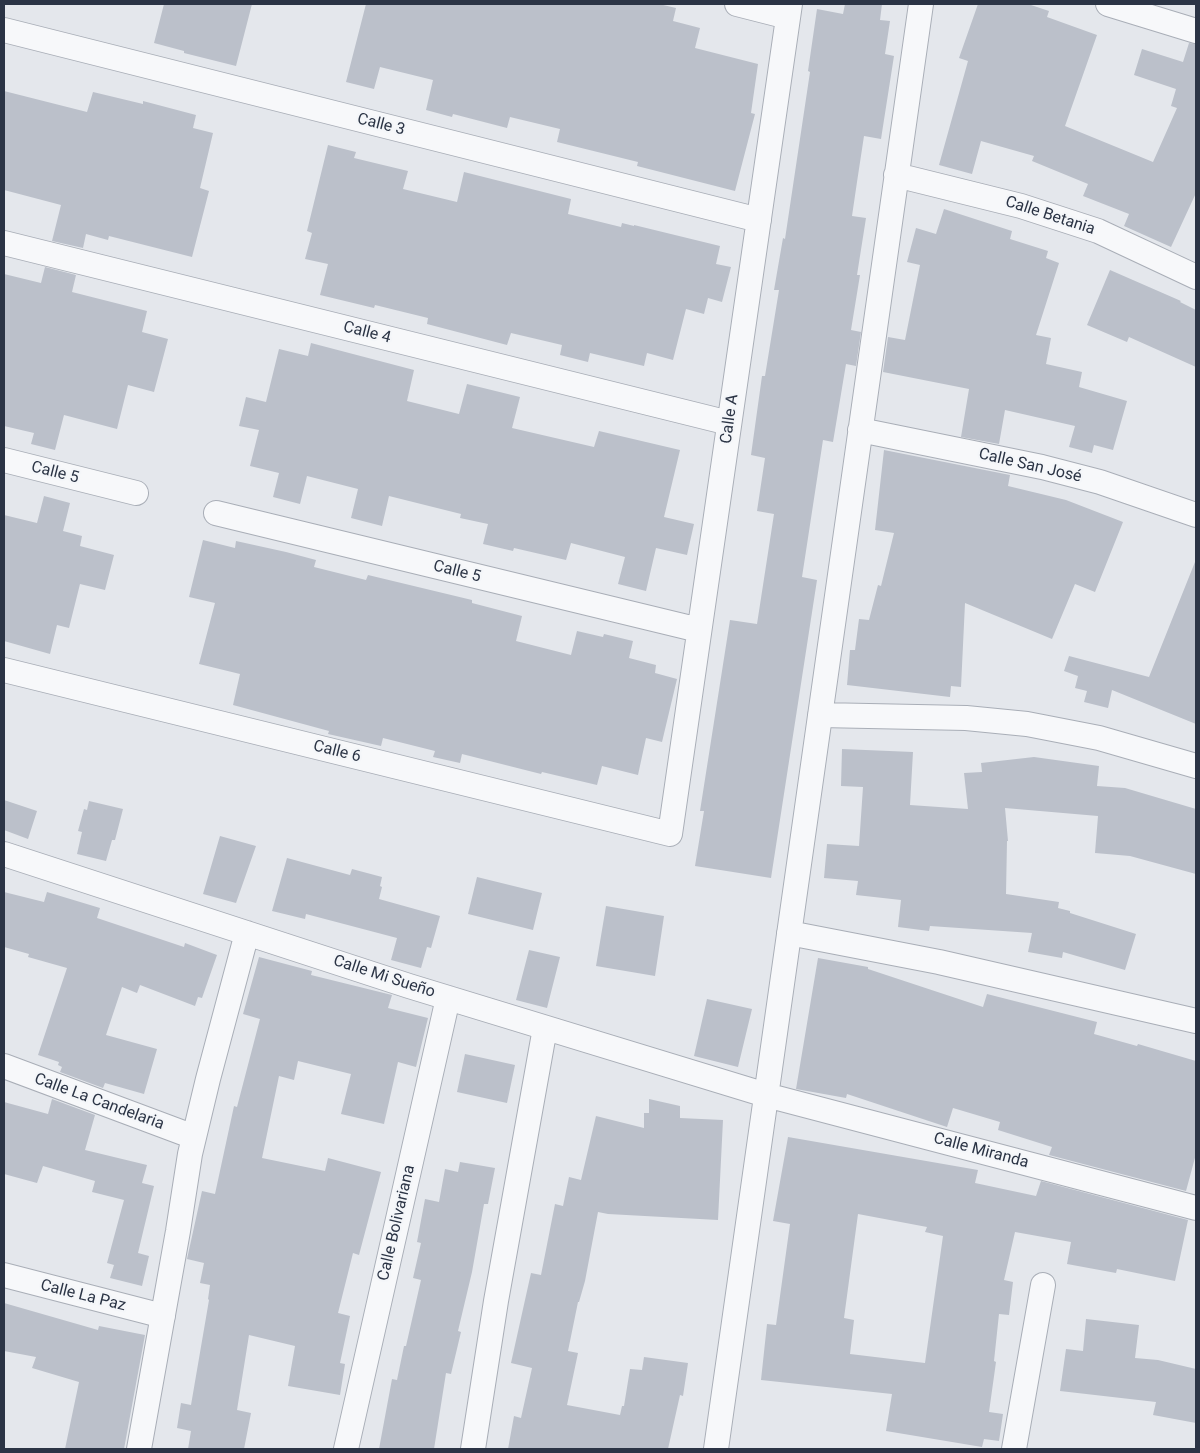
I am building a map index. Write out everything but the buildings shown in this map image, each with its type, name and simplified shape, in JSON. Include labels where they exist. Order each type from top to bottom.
[{"type":"street","points":[[737,4],[789,10]]},
{"type":"street","points":[[716,1449],[921,4]]},
{"type":"street","points":[[1108,4],[1196,31]]},
{"type":"street","name":"Calle A","points":[[670,834],[789,10]]},
{"type":"street","name":"Calle 3","points":[[4,30],[759,220]]},
{"type":"street","name":"Calle Betania","points":[[896,175],[1021,206],[1098,231],[1196,277]]},
{"type":"street","name":"Calle 4","points":[[4,243],[729,423]]},
{"type":"street","name":"Calle San José","points":[[860,430],[1084,478],[1196,515]]},
{"type":"street","name":"Calle 5","points":[[4,460],[136,493]]},
{"type":"street","name":"Calle 5","points":[[216,513],[699,630]]},
{"type":"street","name":"Calle 6","points":[[4,670],[670,834]]},
{"type":"street","points":[[820,715],[966,718],[1027,724],[1099,738],[1196,766]]},
{"type":"street","name":"Calle Mi Sueño","points":[[4,854],[448,998],[766,1095]]},
{"type":"street","points":[[140,1449],[194,1137],[247,933]]},
{"type":"street","points":[[789,933],[939,962],[1196,1021]]},
{"type":"street","name":"Calle Bolivariana","points":[[346,1449],[448,998]]},
{"type":"street","points":[[474,1449],[496,1301],[545,1028]]},
{"type":"street","name":"Calle La Candelaria","points":[[4,1066],[194,1137]]},
{"type":"street","name":"Calle Miranda","points":[[766,1095],[1196,1208]]},
{"type":"street","name":"Calle La Paz","points":[[4,1275],[163,1316]]},
{"type":"street","points":[[1014,1449],[1043,1285]]}]
